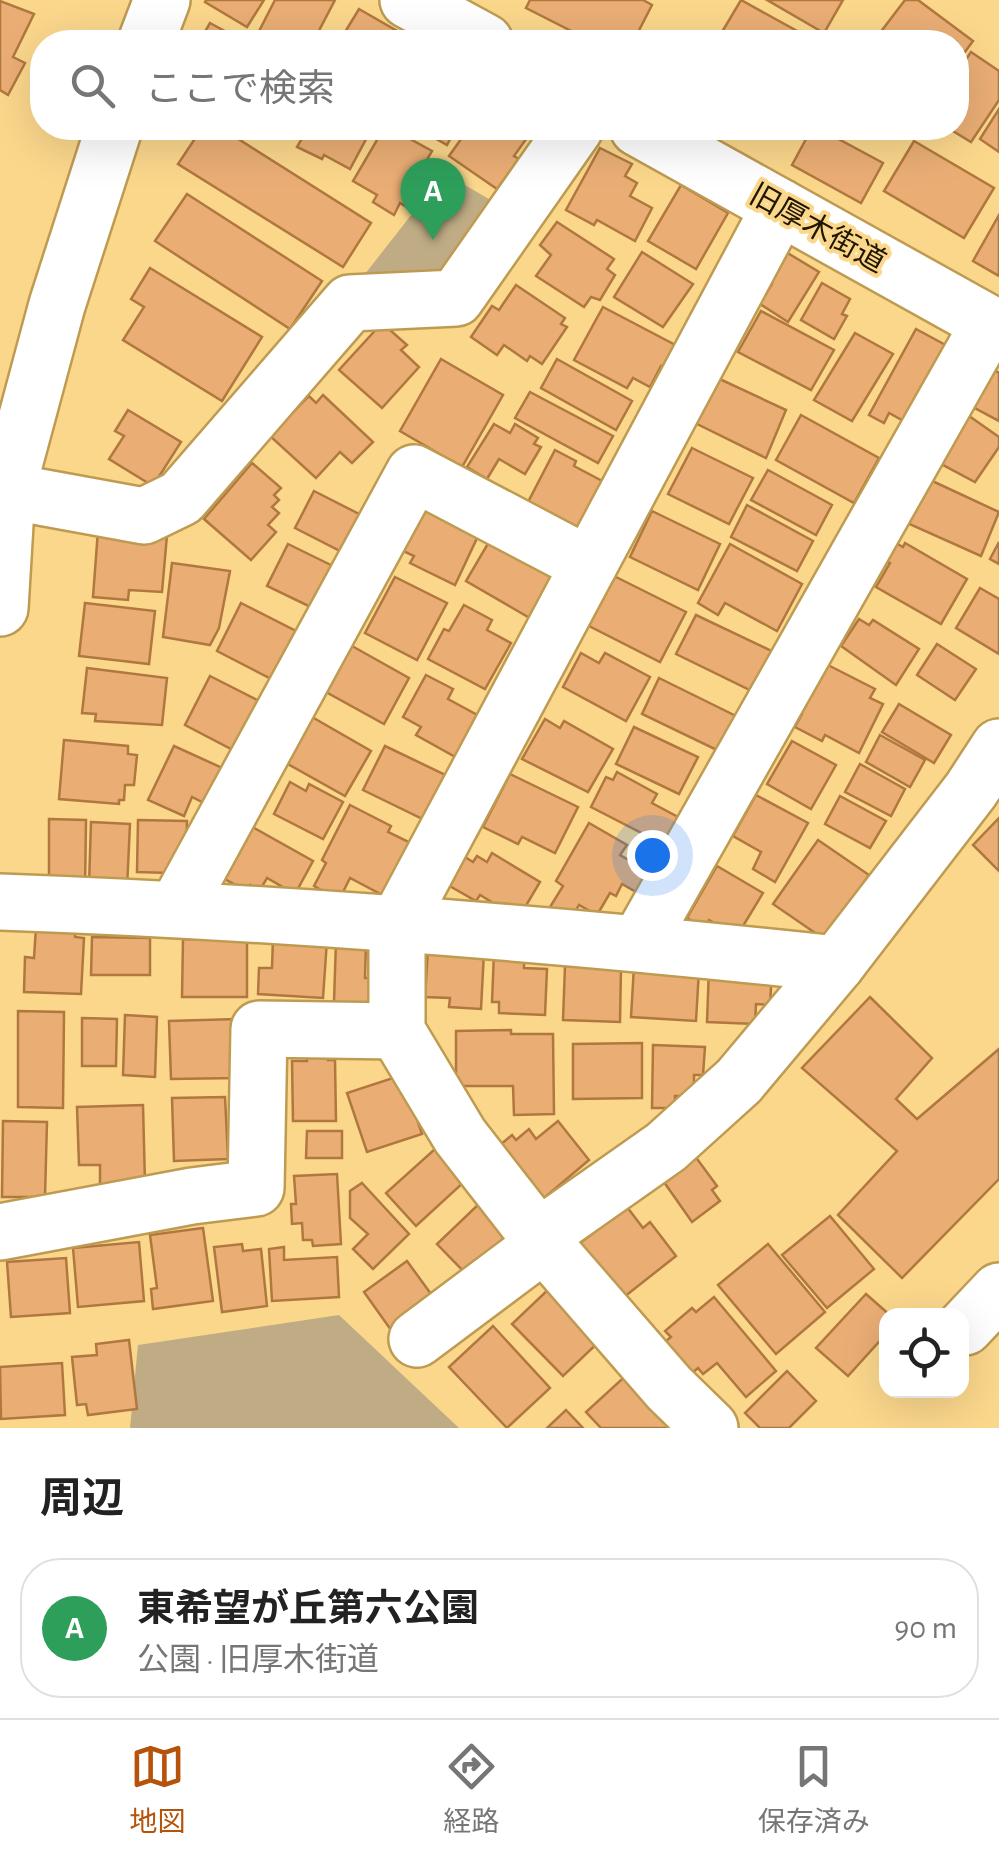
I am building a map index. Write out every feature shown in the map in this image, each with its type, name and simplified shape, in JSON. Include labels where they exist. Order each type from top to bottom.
[{"type":"street","points":[[151,30],[162,0]]},
{"type":"street","points":[[408,0],[462,30]]},
{"type":"street","points":[[0,608],[7,491],[57,305],[110,140]]},
{"type":"street","points":[[7,491],[144,516],[181,498],[350,303],[456,298],[568,140]]},
{"type":"street","name":"旧厚木街道","points":[[660,140],[994,326]]},
{"type":"street","points":[[710,1428],[541,1241],[460,1136],[397,1031],[397,926],[780,207]]},
{"type":"street","points":[[639,942],[994,326]]},
{"type":"street","points":[[177,908],[414,473],[589,565]]},
{"type":"street","points":[[418,1339],[666,1147],[724,1094],[837,964],[999,747]]},
{"type":"street","points":[[0,902],[177,908],[639,942],[837,964]]},
{"type":"street","points":[[0,1232],[256,1188],[259,1028],[397,1031]]},
{"type":"shaded area","points":[[444,173],[501,206],[447,277],[365,274]]},
{"type":"shaded area","points":[[339,1315],[459,1428],[130,1428],[138,1345]]},
{"type":"building","points":[[206,0],[264,0],[247,27]]},
{"type":"building","points":[[275,0],[335,0],[319,30],[260,30]]},
{"type":"building","points":[[530,0],[643,0],[652,5],[639,30],[569,30],[526,8]]},
{"type":"building","points":[[741,0],[795,30],[723,30]]},
{"type":"building","points":[[767,0],[843,0],[826,30],[819,30]]},
{"type":"building","points":[[905,0],[918,0],[958,30],[882,30]]},
{"type":"building","points":[[0,1],[34,14],[13,57],[25,63],[8,95],[0,90]]},
{"type":"building","points":[[359,9],[395,30],[346,30]]},
{"type":"building","points":[[971,52],[999,71],[999,100],[971,142],[968,140]]},
{"type":"building","points":[[999,109],[999,152],[980,139]]},
{"type":"building","points":[[194,140],[240,140],[371,223],[343,267],[178,164]]},
{"type":"building","points":[[301,140],[366,140],[350,169],[297,147]]},
{"type":"building","points":[[377,140],[412,140],[432,151],[424,165],[430,168],[407,207],[400,203],[394,215],[373,202],[377,195],[353,181]]},
{"type":"building","points":[[460,140],[525,140],[514,156],[519,159],[497,189],[449,156]]},
{"type":"building","points":[[806,140],[840,140],[883,163],[861,203],[792,165]]},
{"type":"building","points":[[914,141],[994,188],[964,238],[884,191]]},
{"type":"building","points":[[600,148],[632,164],[625,176],[637,183],[630,196],[652,208],[635,241],[597,220],[594,225],[566,210]]},
{"type":"building","points":[[681,185],[728,213],[696,269],[648,241]]},
{"type":"building","points":[[187,194],[322,281],[290,329],[155,241]]},
{"type":"building","points":[[999,215],[999,276],[973,261]]},
{"type":"building","points":[[557,222],[614,259],[607,269],[615,275],[600,300],[591,297],[584,307],[536,276],[551,255],[540,245]]},
{"type":"building","points":[[781,249],[819,272],[788,322],[760,304],[772,284],[764,278]]},
{"type":"building","points":[[642,252],[693,284],[663,327],[614,297]]},
{"type":"building","points":[[150,268],[262,337],[222,401],[123,340],[144,307],[131,299]]},
{"type":"building","points":[[822,283],[850,299],[842,314],[847,316],[834,339],[801,320]]},
{"type":"building","points":[[516,285],[565,318],[561,324],[567,327],[542,364],[530,356],[527,361],[504,345],[497,355],[471,337],[492,306],[499,310]]},
{"type":"building","points":[[603,307],[683,349],[671,371],[661,366],[650,387],[633,378],[627,388],[574,360]]},
{"type":"building","points":[[761,311],[834,350],[811,390],[738,352]]},
{"type":"building","points":[[382,323],[407,345],[401,350],[419,367],[382,408],[339,370]]},
{"type":"building","points":[[916,329],[951,348],[909,424],[889,413],[884,423],[869,415]]},
{"type":"building","points":[[855,333],[893,354],[852,421],[814,400]]},
{"type":"building","points":[[441,359],[503,395],[462,467],[400,431]]},
{"type":"building","points":[[557,359],[632,401],[616,430],[541,388]]},
{"type":"building","points":[[989,367],[999,373],[999,421],[969,405]]},
{"type":"building","points":[[711,375],[786,410],[766,458],[691,421]]},
{"type":"building","points":[[530,392],[613,436],[598,463],[515,418]]},
{"type":"building","points":[[323,395],[373,442],[352,463],[340,452],[316,478],[270,436],[309,396],[316,403]]},
{"type":"building","points":[[128,410],[181,442],[153,486],[109,459],[124,436],[115,431]]},
{"type":"building","points":[[962,411],[999,437],[999,447],[975,482],[930,458]]},
{"type":"building","points":[[801,415],[879,458],[854,503],[776,460]]},
{"type":"building","points":[[494,424],[510,433],[515,424],[538,438],[534,444],[541,447],[525,474],[499,459],[487,479],[467,467]]},
{"type":"building","points":[[692,448],[753,478],[729,524],[668,494]]},
{"type":"building","points":[[555,450],[576,461],[574,466],[604,482],[578,533],[526,506]]},
{"type":"building","points":[[252,463],[281,488],[274,495],[279,500],[272,507],[279,513],[268,525],[276,532],[251,560],[204,519]]},
{"type":"building","points":[[768,470],[832,505],[816,535],[751,500]]},
{"type":"building","points":[[928,479],[999,512],[981,556],[907,523]]},
{"type":"building","points":[[314,491],[367,518],[348,555],[295,528]]},
{"type":"building","points":[[747,505],[813,541],[797,571],[731,537]]},
{"type":"building","points":[[423,509],[478,536],[455,585],[410,563],[414,556],[395,547]]},
{"type":"building","points":[[652,511],[720,544],[698,590],[630,557]]},
{"type":"building","points":[[98,530],[167,535],[162,592],[129,590],[128,600],[93,597]]},
{"type":"building","points":[[493,535],[566,579],[540,624],[466,581]]},
{"type":"building","points":[[887,538],[903,547],[905,543],[967,579],[941,624],[876,587],[890,563],[877,556]]},
{"type":"building","points":[[999,542],[999,564],[990,559]]},
{"type":"building","points":[[288,544],[339,569],[319,611],[267,586]]},
{"type":"building","points":[[730,544],[802,584],[777,631],[725,603],[718,615],[698,603]]},
{"type":"building","points":[[172,563],[230,571],[219,628],[210,645],[163,637]]},
{"type":"building","points":[[614,576],[686,612],[660,662],[589,626]]},
{"type":"building","points":[[395,577],[447,603],[417,660],[365,633]]},
{"type":"building","points":[[980,588],[999,599],[999,654],[956,628]]},
{"type":"building","points":[[85,603],[155,611],[149,664],[79,656]]},
{"type":"building","points":[[241,603],[306,636],[281,684],[217,651]]},
{"type":"building","points":[[464,605],[492,620],[487,630],[511,643],[485,689],[428,659],[444,629],[449,631]]},
{"type":"building","points":[[696,615],[776,653],[756,693],[676,654]]},
{"type":"building","points":[[859,619],[869,625],[873,620],[919,649],[896,685],[841,646]]},
{"type":"building","points":[[937,644],[976,669],[955,700],[917,675]]},
{"type":"building","points":[[352,646],[409,678],[384,724],[326,692]]},
{"type":"building","points":[[581,653],[599,663],[605,653],[650,677],[626,721],[563,687]]},
{"type":"building","points":[[824,663],[875,689],[870,698],[883,704],[859,753],[825,735],[822,741],[795,727],[802,714],[792,709]]},
{"type":"building","points":[[87,668],[167,678],[162,725],[95,721],[96,714],[82,713]]},
{"type":"building","points":[[426,675],[453,689],[448,699],[481,717],[459,759],[416,735],[421,727],[403,717]]},
{"type":"building","points":[[210,676],[259,701],[233,750],[185,725]]},
{"type":"building","points":[[659,678],[738,717],[721,752],[642,714]]},
{"type":"building","points":[[899,704],[951,735],[934,763],[882,732]]},
{"type":"building","points":[[312,717],[371,751],[345,796],[286,763]]},
{"type":"building","points":[[545,719],[560,728],[564,721],[613,749],[588,792],[522,759]]},
{"type":"building","points":[[634,727],[698,757],[679,794],[616,764]]},
{"type":"building","points":[[880,735],[925,760],[910,787],[866,762]]},
{"type":"building","points":[[64,740],[128,746],[128,754],[137,755],[134,785],[125,785],[124,800],[119,800],[119,804],[59,799]]},
{"type":"building","points":[[792,741],[836,765],[811,809],[767,784]]},
{"type":"building","points":[[174,746],[229,771],[212,807],[192,797],[184,816],[148,800]]},
{"type":"building","points":[[385,746],[456,780],[435,825],[363,790]]},
{"type":"building","points":[[860,764],[905,789],[891,816],[845,792]]},
{"type":"building","points":[[617,772],[657,794],[652,803],[678,817],[663,844],[591,807],[606,777],[613,780]]},
{"type":"building","points":[[510,774],[578,807],[555,853],[522,837],[518,844],[483,827]]},
{"type":"building","points":[[290,782],[306,791],[309,784],[343,802],[323,839],[274,814]]},
{"type":"building","points":[[756,795],[808,823],[775,882],[753,869],[761,852],[733,836]]},
{"type":"building","points":[[840,796],[886,821],[870,848],[825,824]]},
{"type":"building","points":[[350,805],[391,826],[388,832],[417,846],[390,899],[350,878],[339,900],[314,886],[326,863],[322,860]]},
{"type":"building","points":[[999,818],[999,871],[973,845]]},
{"type":"building","points":[[49,819],[86,820],[85,889],[49,889]]},
{"type":"building","points":[[138,820],[187,821],[186,867],[170,873],[137,872]]},
{"type":"building","points":[[91,822],[130,824],[127,888],[89,886]]},
{"type":"building","points":[[589,823],[627,845],[620,855],[655,875],[643,896],[622,884],[616,896],[610,893],[597,915],[579,905],[571,919],[550,907],[563,886],[556,881]]},
{"type":"building","points":[[249,825],[313,861],[295,894],[267,878],[260,890],[250,885],[247,891],[221,877]]},
{"type":"building","points":[[818,840],[869,875],[824,939],[773,904]]},
{"type":"building","points":[[492,853],[540,882],[521,914],[505,910],[480,895],[476,901],[448,885],[465,857],[473,862],[477,856],[487,862]]},
{"type":"building","points":[[717,866],[763,893],[737,936],[709,920],[705,928],[687,918]]},
{"type":"building","points":[[36,927],[75,929],[75,937],[84,938],[81,994],[24,992],[25,957],[34,958]]},
{"type":"building","points":[[92,937],[150,938],[150,975],[91,975]]},
{"type":"building","points":[[273,938],[327,940],[323,998],[258,994],[259,968],[272,968]]},
{"type":"building","points":[[183,939],[247,940],[247,997],[182,997]]},
{"type":"building","points":[[336,941],[366,942],[365,978],[373,978],[372,1003],[334,1002]]},
{"type":"building","points":[[428,949],[484,952],[481,1009],[449,1007],[450,998],[425,997]]},
{"type":"building","points":[[494,952],[524,954],[524,968],[547,969],[545,1015],[499,1013],[499,1002],[492,1002]]},
{"type":"building","points":[[565,966],[621,968],[620,1022],[563,1020]]},
{"type":"building","points":[[634,966],[699,970],[696,1021],[631,1017]]},
{"type":"building","points":[[709,968],[772,971],[770,1005],[756,1004],[755,1024],[707,1022]]},
{"type":"building","points":[[870,997],[932,1058],[896,1099],[917,1119],[999,1049],[999,1179],[902,1278],[838,1215],[897,1151],[802,1068]]},
{"type":"building","points":[[18,1011],[64,1012],[63,1108],[18,1107]]},
{"type":"building","points":[[125,1015],[157,1017],[155,1077],[123,1075]]},
{"type":"building","points":[[82,1018],[117,1019],[116,1066],[82,1066]]},
{"type":"building","points":[[237,1019],[238,1078],[171,1079],[169,1021]]},
{"type":"building","points":[[511,1030],[511,1034],[553,1034],[554,1114],[514,1115],[513,1086],[456,1086],[456,1031]]},
{"type":"building","points":[[642,1043],[642,1098],[573,1099],[573,1044]]},
{"type":"building","points":[[653,1045],[705,1047],[703,1075],[694,1075],[694,1096],[675,1096],[675,1108],[652,1108]]},
{"type":"building","points":[[307,1050],[328,1050],[328,1060],[335,1060],[336,1121],[293,1121],[292,1061],[307,1061]]},
{"type":"building","points":[[402,1075],[422,1134],[367,1152],[347,1093]]},
{"type":"building","points":[[225,1097],[228,1159],[174,1161],[172,1098]]},
{"type":"building","points":[[143,1105],[145,1184],[100,1185],[100,1165],[79,1165],[77,1107]]},
{"type":"building","points":[[3,1121],[47,1122],[45,1197],[2,1197]]},
{"type":"building","points":[[558,1121],[589,1160],[537,1204],[493,1151],[512,1135],[516,1140],[529,1129],[536,1139]]},
{"type":"building","points":[[307,1131],[342,1131],[342,1158],[306,1158]]},
{"type":"building","points":[[435,1149],[464,1182],[416,1226],[386,1193]]},
{"type":"building","points":[[692,1152],[717,1186],[712,1190],[720,1201],[692,1222],[664,1182]]},
{"type":"building","points":[[337,1174],[341,1244],[313,1246],[312,1240],[303,1240],[302,1223],[292,1224],[291,1204],[296,1204],[294,1176]]},
{"type":"building","points":[[362,1183],[409,1234],[373,1269],[353,1249],[368,1234],[350,1218],[350,1191]]},
{"type":"building","points":[[482,1201],[515,1236],[470,1278],[437,1244]]},
{"type":"building","points":[[627,1207],[643,1228],[650,1222],[676,1256],[619,1301],[575,1247]]},
{"type":"building","points":[[830,1216],[874,1269],[827,1308],[782,1255]]},
{"type":"building","points":[[203,1228],[213,1301],[153,1309],[151,1289],[157,1288],[150,1235]]},
{"type":"building","points":[[139,1242],[144,1301],[78,1307],[73,1248]]},
{"type":"building","points":[[242,1244],[243,1251],[261,1249],[267,1306],[222,1312],[214,1247]]},
{"type":"building","points":[[768,1244],[825,1312],[776,1354],[718,1285]]},
{"type":"building","points":[[284,1247],[284,1260],[337,1257],[339,1297],[272,1301],[269,1249]]},
{"type":"building","points":[[66,1258],[70,1313],[11,1317],[7,1262]]},
{"type":"building","points":[[407,1261],[439,1305],[396,1337],[364,1292]]},
{"type":"building","points":[[554,1284],[604,1337],[563,1376],[512,1324]]},
{"type":"building","points":[[866,1294],[882,1308],[879,1342],[848,1376],[816,1348]]},
{"type":"building","points":[[714,1297],[776,1371],[746,1397],[717,1363],[703,1374],[698,1368],[685,1379],[659,1347],[671,1337],[665,1331],[692,1308],[696,1312]]},
{"type":"building","points":[[493,1326],[550,1388],[507,1428],[449,1367]]},
{"type":"building","points":[[129,1340],[137,1409],[88,1415],[86,1404],[77,1405],[72,1357],[97,1355],[96,1344]]},
{"type":"building","points":[[62,1363],[65,1415],[1,1419],[0,1367]]},
{"type":"building","points":[[632,1370],[684,1428],[601,1428],[586,1412]]},
{"type":"building","points":[[787,1371],[816,1401],[789,1428],[760,1428],[745,1413]]},
{"type":"building","points":[[566,1410],[583,1428],[547,1428]]},
{"type":"place","name":"東希望が丘第六公園","points":[[433,240]]}]
